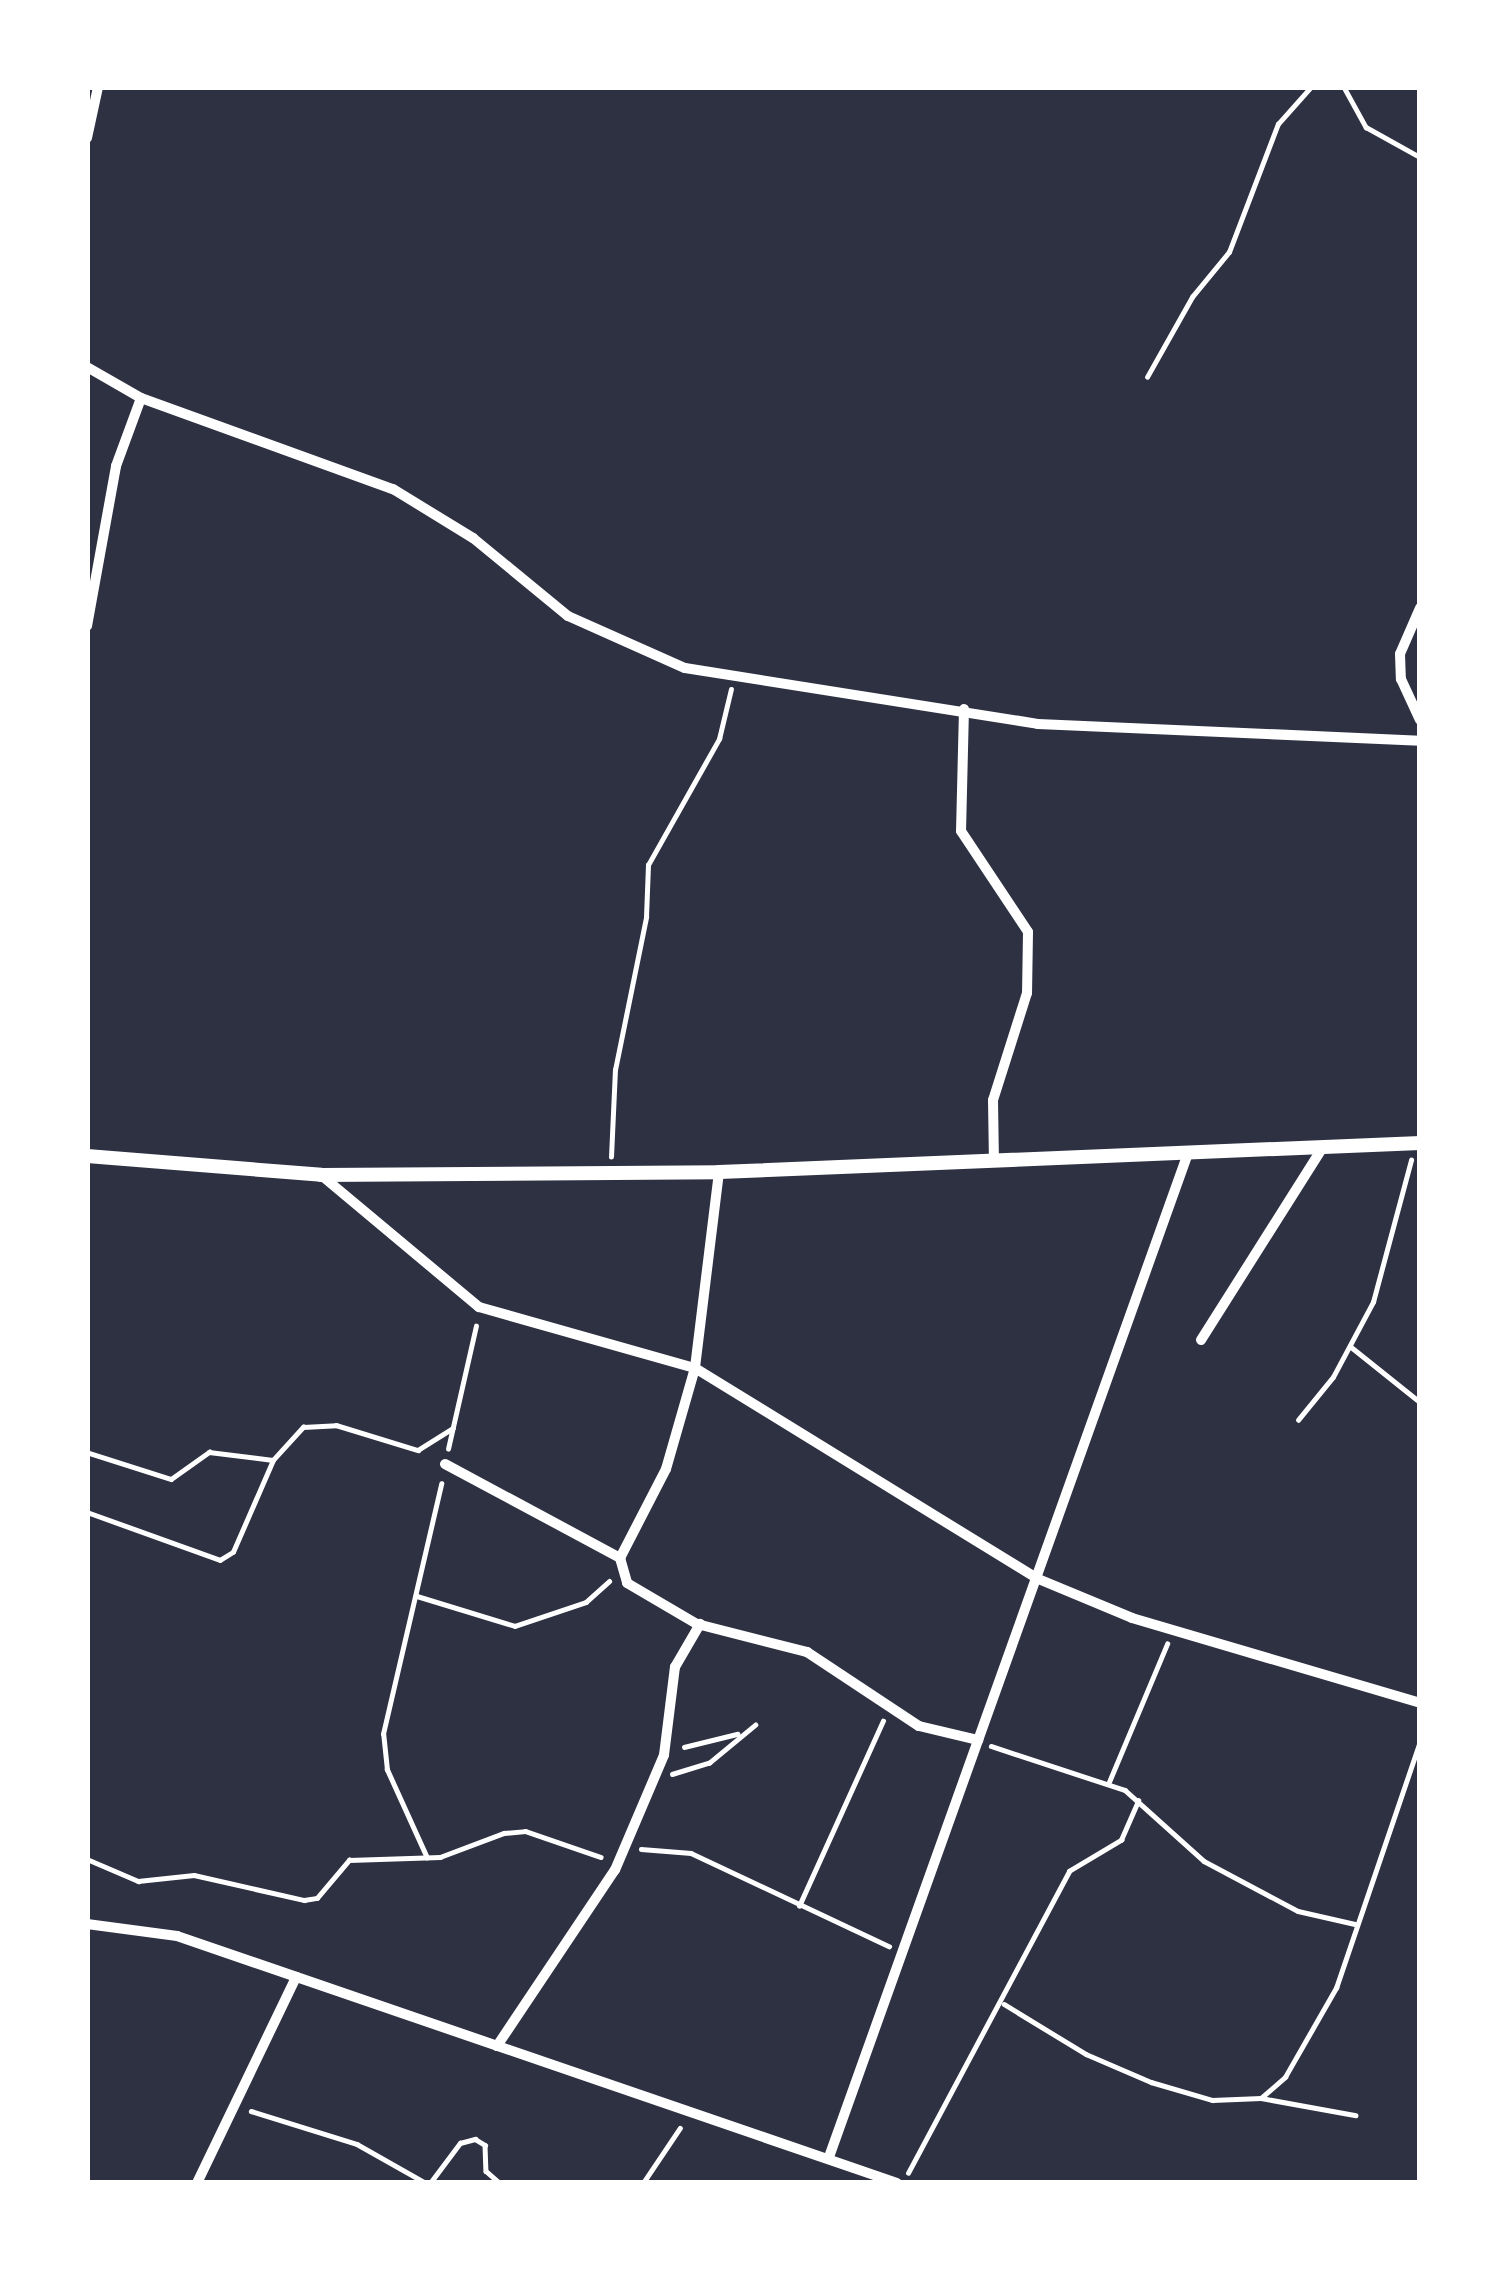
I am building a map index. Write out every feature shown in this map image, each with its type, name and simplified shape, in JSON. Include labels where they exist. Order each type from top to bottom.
[{"type":"street","points":[[87,138],[98,87]]},
{"type":"street","points":[[87,368],[141,398],[393,489],[473,538],[568,616],[620,644],[734,678],[1038,724],[1420,741]]},
{"type":"street","points":[[87,626],[116,466],[141,398]]},
{"type":"street","points":[[1420,608],[1400,661],[1420,720]]},
{"type":"street","points":[[964,710],[961,831],[1022,916],[1029,945],[1027,994],[993,1100],[994,1162]]},
{"type":"street","points":[[87,1156],[321,1175],[719,1172],[1419,1143]]},
{"type":"street","points":[[1201,1340],[1322,1147]]},
{"type":"street","points":[[829,2157],[1188,1153]]},
{"type":"street","points":[[621,1564],[666,1469],[695,1368],[719,1172]]},
{"type":"street","points":[[321,1175],[479,1307],[695,1368],[1036,1578],[1171,1630],[1420,1703]]},
{"type":"street","points":[[446,1464],[621,1564],[643,1597],[700,1624],[807,1652],[934,1732],[977,1742]]},
{"type":"street","points":[[497,2046],[620,1858],[666,1748],[675,1667],[700,1624]]},
{"type":"street","points":[[87,1924],[177,1936],[690,2117],[829,2157],[898,2183]]},
{"type":"street","points":[[197,2183],[240,2108],[296,1977]]},
{"type":"path","points":[[1147,377],[1192,297],[1228,252],[1279,124],[1311,87]]},
{"type":"path","points":[[1344,87],[1366,127],[1420,157]]},
{"type":"path","points":[[612,1173],[614,1070],[646,917],[648,865],[719,739],[734,678]]},
{"type":"path","points":[[1298,1420],[1350,1346],[1378,1284],[1390,1216],[1419,1143]]},
{"type":"path","points":[[427,1858],[387,1770],[382,1734],[479,1307]]},
{"type":"path","points":[[1350,1346],[1420,1402]]},
{"type":"path","points":[[87,1512],[220,1560],[233,1552],[273,1460],[293,1436],[319,1422],[404,1449],[425,1448],[453,1428]]},
{"type":"path","points":[[89,1453],[171,1480],[209,1452],[273,1460]]},
{"type":"path","points":[[417,1596],[532,1624],[586,1602],[621,1564]]},
{"type":"path","points":[[1109,1782],[1171,1630]]},
{"type":"path","points":[[799,1906],[890,1707]]},
{"type":"path","points":[[666,1748],[737,1734],[755,1725]]},
{"type":"path","points":[[655,1776],[709,1763],[737,1734]]},
{"type":"path","points":[[977,1742],[1109,1782],[1138,1801],[1204,1861],[1298,1911],[1355,1924]]},
{"type":"path","points":[[1261,2098],[1307,2046],[1347,1961],[1355,1924],[1420,1742]]},
{"type":"path","points":[[898,2183],[1004,2004],[1069,1871],[1121,1840],[1138,1801]]},
{"type":"path","points":[[87,1858],[138,1881],[194,1875],[304,1900],[317,1898],[349,1860],[427,1858],[524,1831],[620,1858],[691,1852],[905,1953]]},
{"type":"path","points":[[1004,2004],[1085,2054],[1151,2082],[1212,2100],[1314,2102],[1355,2115]]},
{"type":"path","points":[[240,2108],[341,2138],[428,2183],[460,2143],[475,2139],[485,2145],[486,2171],[500,2183]]},
{"type":"path","points":[[643,2183],[690,2117]]}]
